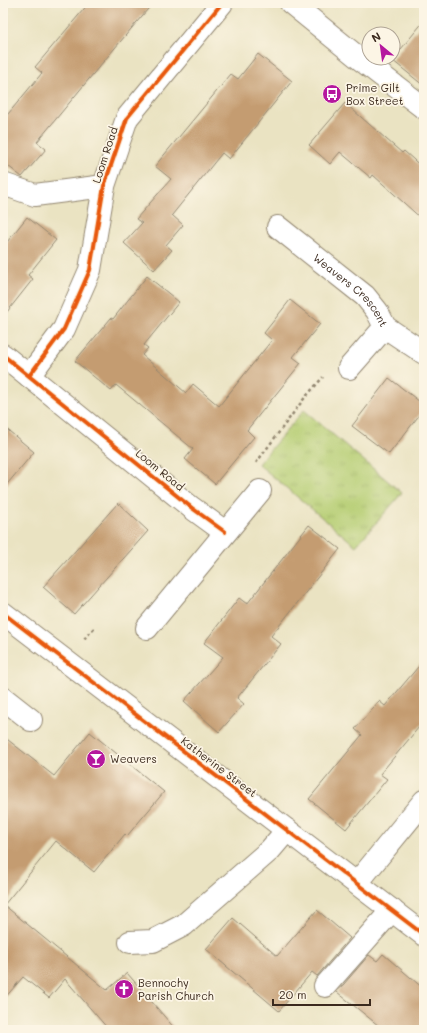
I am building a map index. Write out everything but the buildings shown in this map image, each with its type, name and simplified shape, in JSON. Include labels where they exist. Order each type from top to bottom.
[{"type":"street","name":"Loom Road","points":[[29,376],[64,329],[90,270],[104,186],[127,118],[222,3]]},
{"type":"street","points":[[291,3],[424,108]]},
{"type":"street","points":[[3,184],[35,195],[104,186]]},
{"type":"street","name":"Weavers Crescent","points":[[278,227],[365,296],[377,310],[385,327],[424,353]]},
{"type":"street","points":[[349,368],[385,327]]},
{"type":"street","name":"Loom Road","points":[[3,355],[192,508],[225,532]]},
{"type":"street","points":[[147,628],[260,491]]},
{"type":"street","name":"Katherine Street","points":[[3,613],[424,936]]},
{"type":"street","points":[[3,698],[31,720]]},
{"type":"street","points":[[356,883],[424,800]]},
{"type":"street","points":[[130,942],[153,941],[184,925],[270,850],[287,830]]},
{"type":"street","points":[[325,986],[392,910]]},
{"type":"path","points":[[255,463],[303,400],[325,374]]},
{"type":"green space","points":[[304,410],[402,493],[356,546],[258,464]]},
{"type":"cycle path","points":[[29,376],[64,329],[90,270],[104,186],[127,118],[222,3]]},
{"type":"cycle path","points":[[3,355],[192,508],[225,532]]},
{"type":"cycle path","points":[[3,613],[424,935]]},
{"type":"place","name":"Prime Gilt Box Street","points":[[332,94]]},
{"type":"place","name":"Weavers","points":[[96,759]]},
{"type":"place","name":"Bennochy Parish Church","points":[[124,989]]}]
